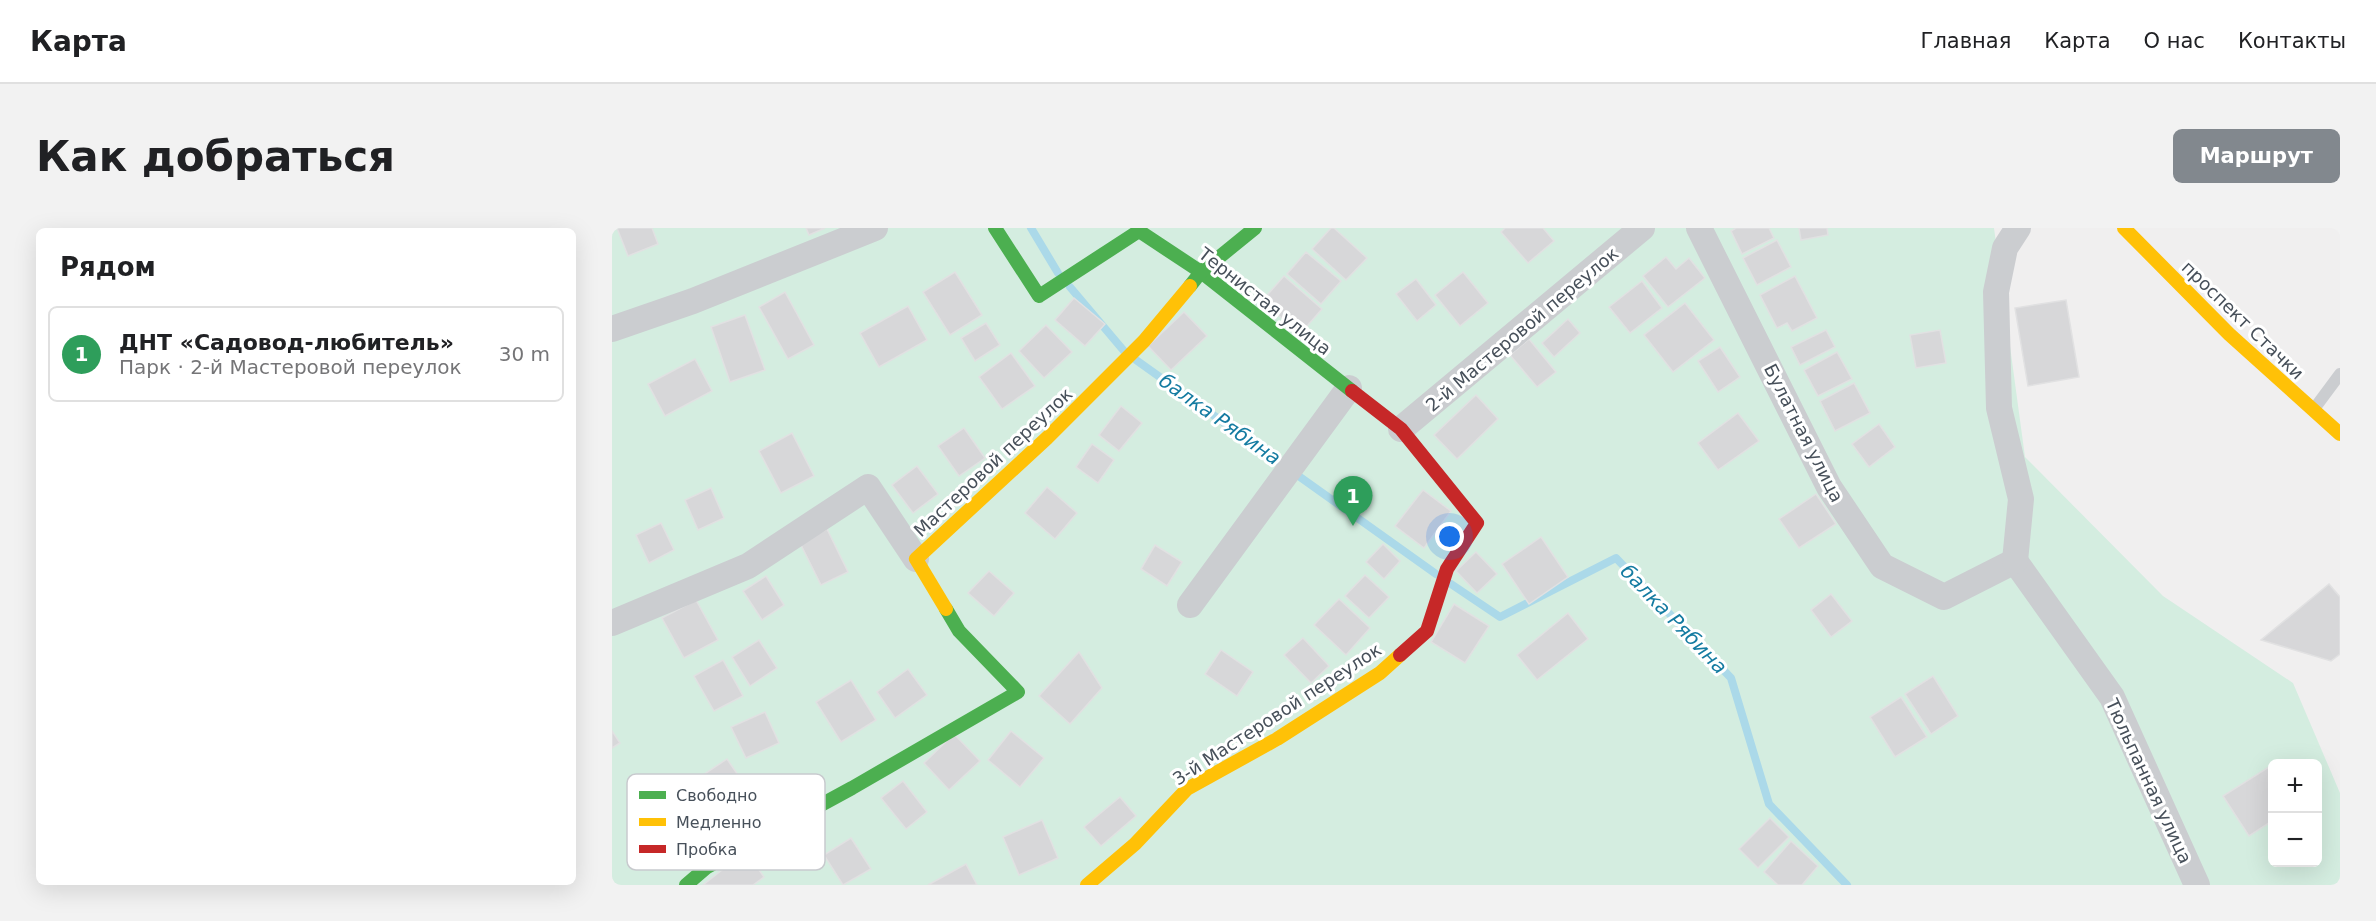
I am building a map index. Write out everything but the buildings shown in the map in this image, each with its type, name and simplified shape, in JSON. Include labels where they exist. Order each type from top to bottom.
[{"type":"street","points":[[612,329],[693,300],[875,228]]},
{"type":"street","name":"Тернистая улица","points":[[996,228],[1039,296],[1139,231],[1201,272],[1401,429],[1477,523]]},
{"type":"street","name":"Мастеровой переулок","points":[[825,803],[1018,692],[959,631],[916,559],[1047,438],[1144,341],[1201,272],[1255,228]]},
{"type":"street","name":"2-й Мастеровой переулок","points":[[1401,429],[1642,228]]},
{"type":"street","name":"Булатная улица","points":[[1700,228],[1829,487],[1882,566],[1944,597],[2014,561]]},
{"type":"street","points":[[2014,561],[2021,499],[1998,408],[1996,292],[2005,248],[2018,228]]},
{"type":"street","name":"проспект Стачки","points":[[2124,228],[2340,434]]},
{"type":"street","points":[[1190,605],[1349,388]]},
{"type":"street","points":[[612,622],[748,566],[868,487],[916,559]]},
{"type":"street","name":"3-й Мастеровой переулок","points":[[1087,885],[1135,844],[1187,789],[1277,739],[1380,673],[1419,638],[1427,630],[1447,569],[1477,523]]},
{"type":"street","name":"Тюльпанная улица","points":[[2014,561],[2112,697],[2198,885]]},
{"type":"street","name":"Мастеровой переулок","points":[[686,885],[704,870]]},
{"type":"lane","points":[[2313,410],[2340,374]]},
{"type":"green space","points":[[612,228],[1994,228],[2025,457],[2163,596],[2293,683],[2340,793],[2340,885],[612,885]]},
{"type":"waterway","name":"балка Рябина","points":[[1031,228],[1058,273]]},
{"type":"waterway","name":"балка Рябина","points":[[1070,287],[1124,351]]},
{"type":"waterway","name":"балка Рябина","points":[[1136,360],[1436,574]]},
{"type":"waterway","name":"балка Рябина","points":[[1451,584],[1500,617],[1616,558],[1731,678],[1769,804],[1847,885]]},
{"type":"traffic: fast","points":[[995,228],[1039,296],[1139,231],[1201,272],[1352,391]]},
{"type":"traffic: fast","points":[[1190,286],[1201,272],[1255,228]]},
{"type":"traffic: fast","points":[[825,803],[1018,692],[959,631],[946,609]]},
{"type":"traffic: fast","points":[[686,885],[704,870]]},
{"type":"traffic: slow","points":[[2124,228],[2229,334],[2340,434]]},
{"type":"traffic: slow","points":[[946,609],[916,559],[1047,438],[1144,341],[1190,286]]},
{"type":"traffic: slow","points":[[1087,885],[1135,844],[1187,789],[1277,739],[1380,673],[1400,655]]},
{"type":"traffic: jam","points":[[1352,391],[1401,429],[1477,523],[1447,569],[1427,631],[1400,655]]},
{"type":"place","name":"ДНТ «Садовод-любитель»","points":[[1353,526]]}]
